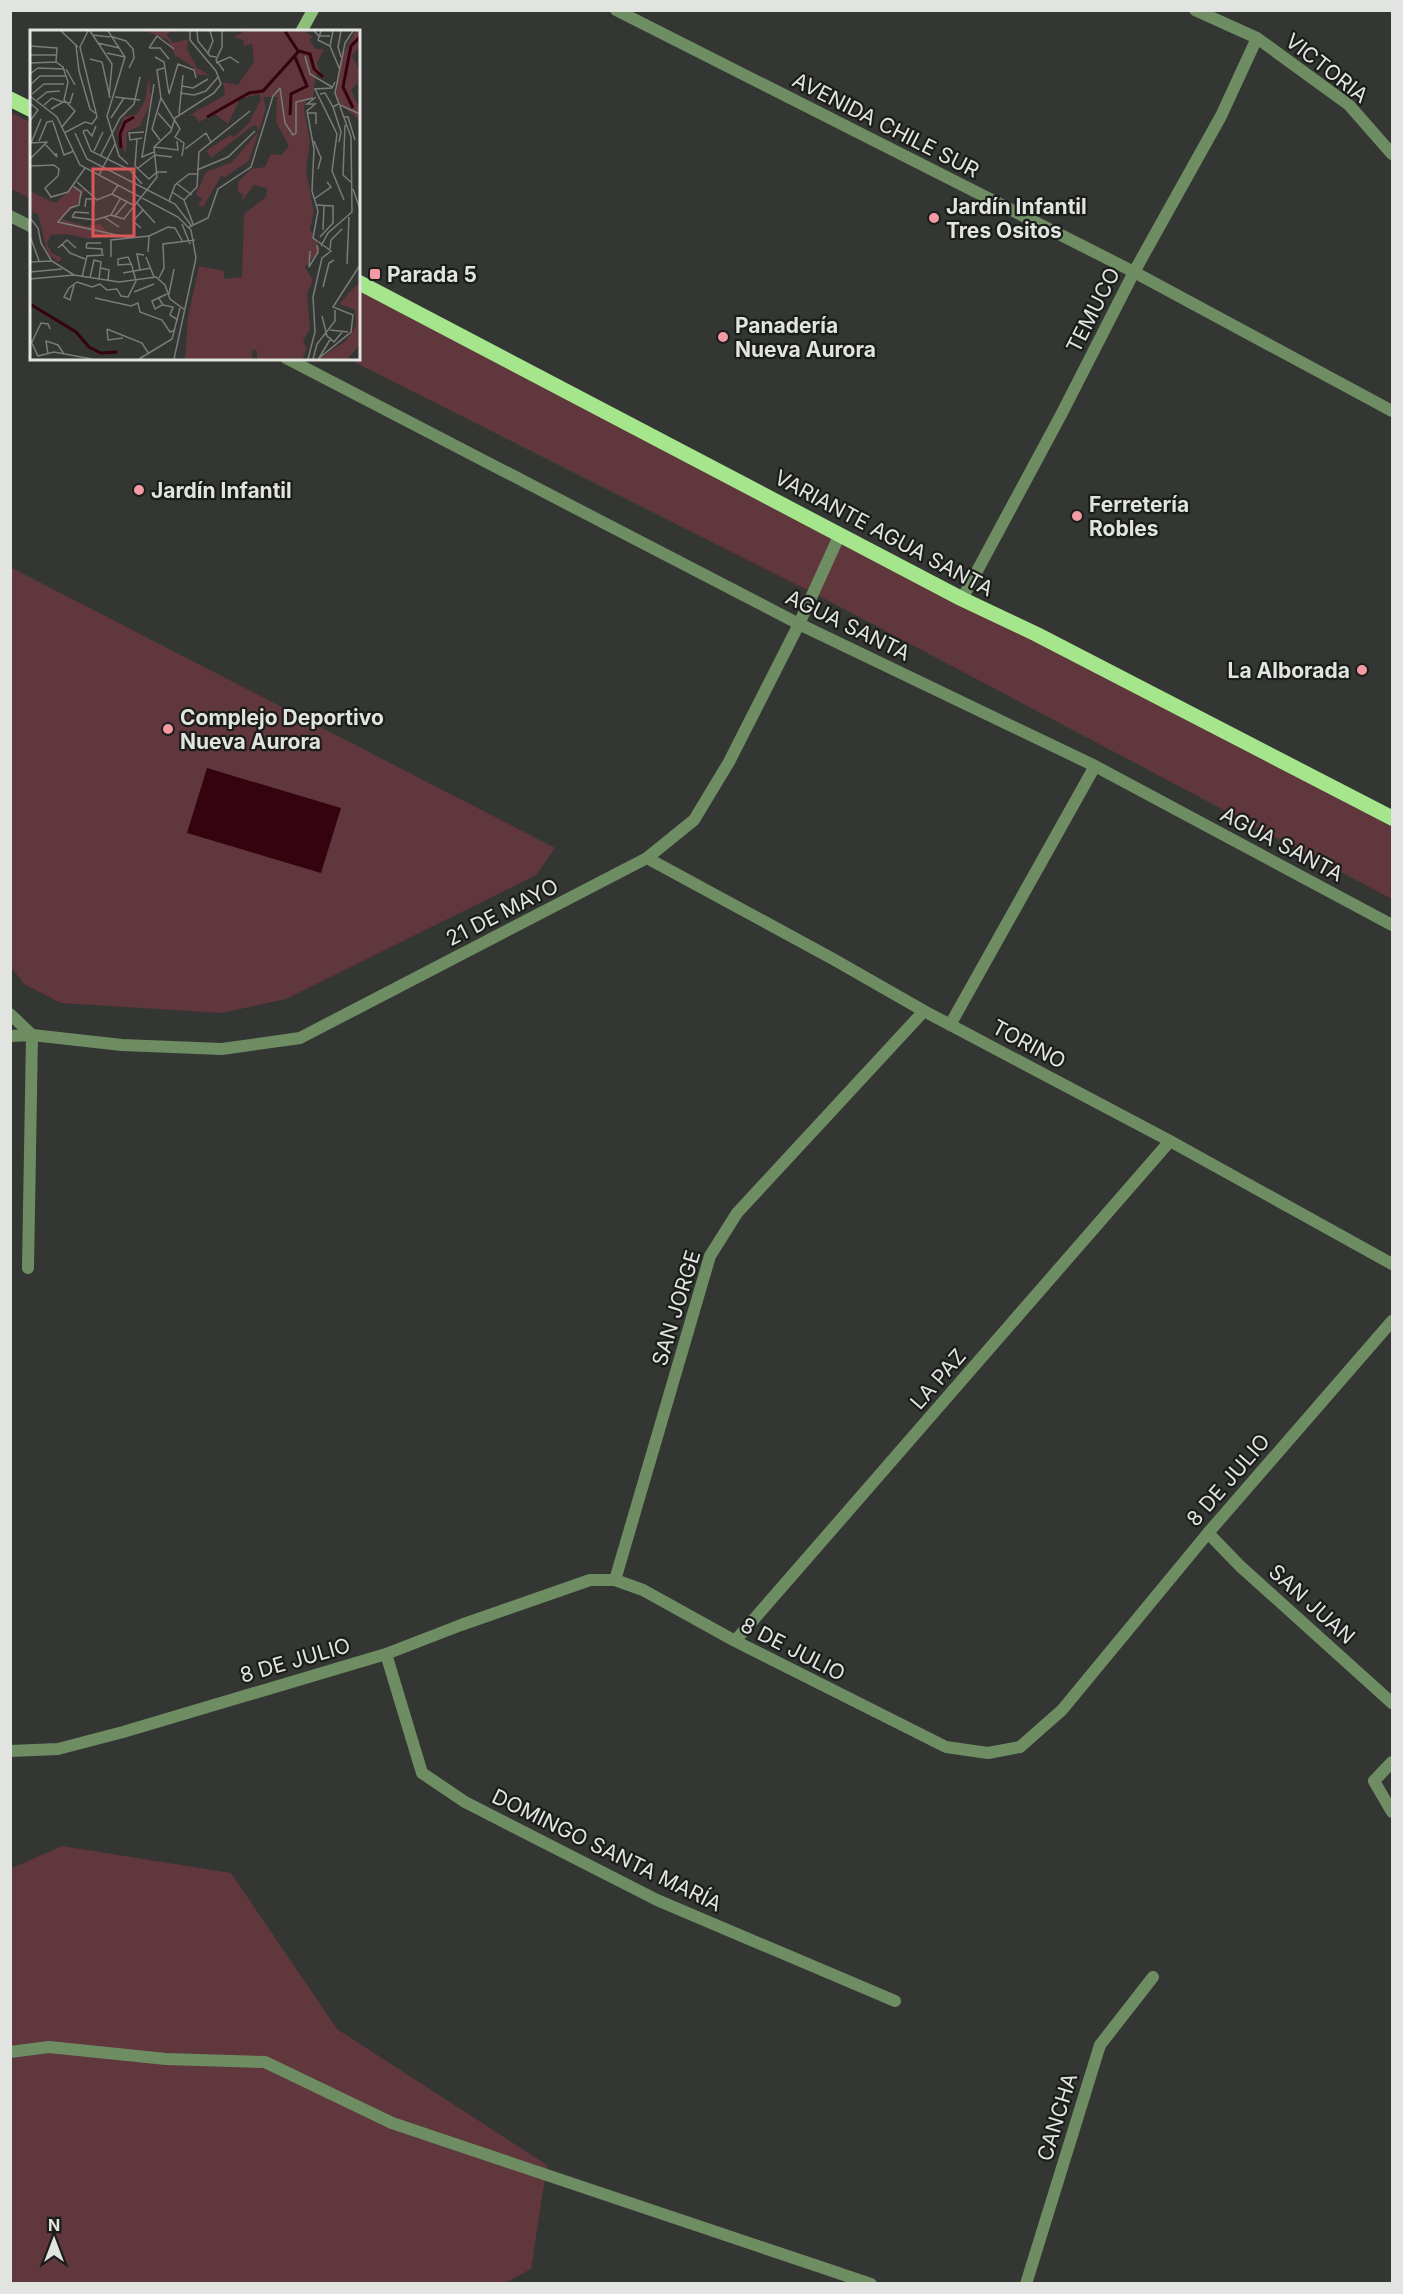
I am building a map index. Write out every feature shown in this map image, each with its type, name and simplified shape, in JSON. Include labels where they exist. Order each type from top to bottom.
[{"type":"main road","points":[[10,99],[30,109]]},
{"type":"main road","name":"VARIANTE AGUA SANTA","points":[[360,283],[962,599],[1036,634],[1392,818]]},
{"type":"street","points":[[302,30],[313,10]]},
{"type":"street","name":"AVENIDA CHILE SUR","points":[[616,10],[1134,272],[1392,411]]},
{"type":"street","name":"VICTORIA","points":[[1196,10],[1257,39],[1349,105],[1392,154]]},
{"type":"street","name":"TEMUCO","points":[[962,599],[1134,272],[1221,116],[1257,39]]},
{"type":"street","points":[[10,216],[30,226]]},
{"type":"street","name":"AGUA SANTA","points":[[290,360],[799,624],[1095,766],[1392,925]]},
{"type":"street","name":"21 DE MAYO","points":[[10,1036],[32,1035],[122,1045],[222,1048],[300,1038],[647,858],[694,820],[729,762],[799,624],[840,534]]},
{"type":"street","points":[[950,1025],[1095,766]]},
{"type":"street","name":"TORINO","points":[[647,858],[1392,1264]]},
{"type":"street","name":"SAN JORGE","points":[[615,1580],[710,1256],[737,1213],[924,1011]]},
{"type":"street","points":[[10,1014],[32,1035],[28,1268]]},
{"type":"street","name":"LA PAZ","points":[[735,1641],[1170,1141]]},
{"type":"street","name":"8 DE JULIO","points":[[10,1751],[58,1749],[123,1732],[386,1654],[590,1580],[615,1580],[643,1590],[735,1641],[946,1747],[988,1753],[1020,1747],[1062,1710],[1208,1533],[1392,1322]]},
{"type":"street","name":"SAN JUAN","points":[[1208,1533],[1240,1566],[1392,1703]]},
{"type":"street","name":"DOMINGO SANTA MARÍA","points":[[386,1654],[422,1773],[465,1802],[657,1900],[895,2001]]},
{"type":"street","points":[[1392,1762],[1374,1781],[1392,1812]]},
{"type":"street","name":"CANCHA","points":[[1026,2283],[1100,2045],[1153,1977]]},
{"type":"street","points":[[10,2052],[49,2047],[166,2059],[265,2062],[392,2123],[871,2283]]},
{"type":"shaded area","points":[[11,112],[30,122],[30,198],[11,189]]},
{"type":"shaded area","points":[[360,292],[1392,823],[1392,899],[829,601],[350,360],[360,360]]},
{"type":"shaded area","name":"Complejo Deportivo Nueva Aurora","points":[[10,567],[555,848],[536,875],[286,999],[222,1013],[61,1003],[24,984],[10,966]]},
{"type":"shaded area","points":[[207,768],[341,808],[321,873],[187,833]]},
{"type":"shaded area","points":[[62,1846],[231,1873],[337,2029],[547,2165],[531,2269],[503,2284],[11,2283],[10,1869]]},
{"type":"place","name":"Jardín Infantil Tres Ositos","points":[[934,218]]},
{"type":"place","name":"Parada 5","points":[[375,274]]},
{"type":"place","name":"Panadería Nueva Aurora","points":[[723,337]]},
{"type":"place","name":"Jardín Infantil","points":[[139,490]]},
{"type":"place","name":"Ferretería Robles","points":[[1077,516]]},
{"type":"place","name":"La Alborada","points":[[1362,670]]},
{"type":"place","name":"Complejo Deportivo Nueva Aurora","points":[[168,729]]}]
